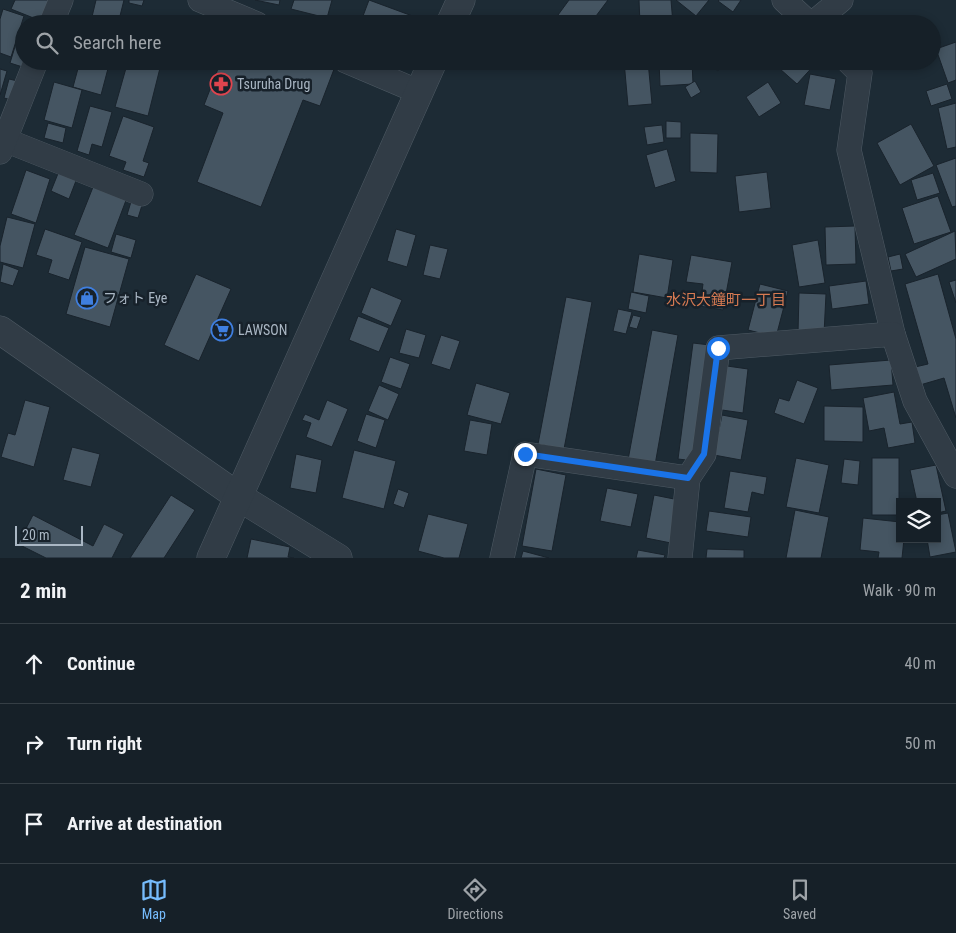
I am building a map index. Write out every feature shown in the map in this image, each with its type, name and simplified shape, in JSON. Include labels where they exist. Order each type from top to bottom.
[{"type":"street","points":[[55,15],[61,0]]},
{"type":"street","points":[[200,0],[236,15]]},
{"type":"street","points":[[454,15],[461,0]]},
{"type":"street","points":[[784,0],[801,15]]},
{"type":"street","points":[[822,15],[841,0]]},
{"type":"street","points":[[32,70],[2,146],[141,194]]},
{"type":"street","points":[[367,70],[419,92]]},
{"type":"street","points":[[211,558],[429,70]]},
{"type":"street","points":[[857,70],[860,73],[849,150],[893,334],[915,400],[956,476]]},
{"type":"street","points":[[0,330],[239,497],[336,557]]},
{"type":"street","points":[[680,558],[688,478],[704,454],[718,348],[893,334]]},
{"type":"street","points":[[502,558],[525,454],[688,478]]},
{"type":"building","points":[[15,0],[55,0],[49,15],[26,15],[11,9]]},
{"type":"building","points":[[96,0],[124,0],[120,15],[92,15]]},
{"type":"building","points":[[129,0],[144,0],[142,6],[129,3]]},
{"type":"building","points":[[255,0],[280,0],[279,5]]},
{"type":"building","points":[[294,0],[332,0],[328,15],[315,15],[291,9]]},
{"type":"building","points":[[369,0],[410,15],[363,15]]},
{"type":"building","points":[[569,0],[608,0],[597,15],[558,15]]},
{"type":"building","points":[[639,0],[671,0],[672,15],[640,15]]},
{"type":"building","points":[[676,0],[709,0],[695,15]]},
{"type":"building","points":[[719,0],[741,0],[733,12]]},
{"type":"building","points":[[3,9],[21,15],[15,15],[15,44],[11,57],[0,53],[0,19]]},
{"type":"building","points":[[956,42],[956,80],[948,83],[941,63],[941,47]]},
{"type":"building","points":[[15,47],[15,65],[10,63]]},
{"type":"building","points":[[0,69],[7,71],[0,95]]},
{"type":"building","points":[[78,70],[108,70],[101,95],[73,87]]},
{"type":"building","points":[[125,70],[160,70],[148,116],[115,107]]},
{"type":"building","points":[[218,70],[334,70],[320,106],[303,100],[261,207],[197,182],[223,113],[204,105]]},
{"type":"building","points":[[625,70],[649,70],[652,104],[628,106]]},
{"type":"building","points":[[659,70],[692,70],[693,84],[660,86]]},
{"type":"building","points":[[781,70],[810,70],[797,84]]},
{"type":"building","points":[[810,74],[836,79],[830,110],[804,105]]},
{"type":"building","points":[[9,79],[22,82],[16,101],[4,98]]},
{"type":"building","points":[[695,81],[701,92],[691,98],[685,87]]},
{"type":"building","points":[[54,82],[82,90],[72,128],[44,120]]},
{"type":"building","points":[[768,82],[781,103],[759,117],[746,97]]},
{"type":"building","points":[[947,84],[952,99],[931,106],[926,91]]},
{"type":"building","points":[[956,103],[956,147],[947,149],[938,108]]},
{"type":"building","points":[[90,106],[112,112],[102,147],[92,144],[89,155],[77,151]]},
{"type":"building","points":[[123,116],[154,127],[143,161],[149,163],[144,177],[123,170],[126,162],[109,156]]},
{"type":"building","points":[[666,121],[681,122],[681,138],[666,138]]},
{"type":"building","points":[[48,123],[66,128],[63,143],[44,138]]},
{"type":"building","points":[[911,124],[934,166],[900,185],[877,143]]},
{"type":"building","points":[[662,125],[664,142],[647,145],[644,127]]},
{"type":"building","points":[[690,133],[718,134],[717,173],[690,172]]},
{"type":"building","points":[[667,149],[676,181],[655,188],[646,155]]},
{"type":"building","points":[[956,158],[956,206],[952,207],[936,165]]},
{"type":"building","points":[[61,166],[79,173],[69,199],[51,191]]},
{"type":"building","points":[[26,170],[50,179],[36,223],[11,214]]},
{"type":"building","points":[[767,172],[771,208],[739,212],[735,176]]},
{"type":"building","points":[[933,173],[940,193],[917,200],[911,180]]},
{"type":"building","points":[[95,182],[128,195],[108,248],[74,235]]},
{"type":"building","points":[[133,195],[144,199],[138,218],[127,215]]},
{"type":"building","points":[[938,196],[951,232],[914,244],[902,208]]},
{"type":"building","points":[[7,217],[35,224],[23,268],[0,262],[0,246]]},
{"type":"building","points":[[855,226],[856,264],[826,265],[825,227]]},
{"type":"building","points":[[45,229],[82,242],[69,280],[48,273],[52,260],[36,255]]},
{"type":"building","points":[[396,229],[416,235],[407,267],[387,261]]},
{"type":"building","points":[[955,231],[956,259],[916,277],[905,254]]},
{"type":"building","points":[[116,234],[136,240],[131,258],[111,252]]},
{"type":"building","points":[[818,240],[825,283],[799,287],[792,245]]},
{"type":"building","points":[[430,245],[448,249],[440,279],[423,275]]},
{"type":"building","points":[[85,247],[129,259],[110,327],[66,314]]},
{"type":"building","points":[[639,254],[673,260],[667,298],[633,292]]},
{"type":"building","points":[[900,254],[903,269],[891,271],[888,257]]},
{"type":"building","points":[[691,255],[732,262],[723,310],[700,306],[703,284],[686,282]]},
{"type":"building","points":[[3,264],[19,270],[13,286],[0,282]]},
{"type":"building","points":[[196,274],[231,289],[199,361],[164,345]]},
{"type":"building","points":[[938,274],[956,339],[956,418],[944,378],[920,385],[915,367],[928,364],[905,284]]},
{"type":"building","points":[[956,280],[956,303],[949,282]]},
{"type":"building","points":[[866,281],[869,304],[832,309],[829,286]]},
{"type":"building","points":[[760,284],[788,291],[776,337],[748,330]]},
{"type":"building","points":[[371,287],[402,300],[391,326],[361,313]]},
{"type":"building","points":[[631,292],[649,296],[646,313],[628,309]]},
{"type":"building","points":[[799,293],[826,294],[824,334],[798,333]]},
{"type":"building","points":[[566,297],[592,302],[564,449],[538,444]]},
{"type":"building","points":[[618,309],[632,312],[626,334],[613,331]]},
{"type":"building","points":[[633,315],[641,317],[637,329],[629,327]]},
{"type":"building","points":[[358,316],[389,328],[379,352],[349,340]]},
{"type":"building","points":[[406,329],[426,335],[419,358],[399,353]]},
{"type":"building","points":[[652,330],[678,335],[655,465],[628,460]]},
{"type":"building","points":[[441,335],[460,341],[450,370],[431,364]]},
{"type":"building","points":[[693,343],[710,345],[695,461],[678,459]]},
{"type":"building","points":[[390,357],[410,364],[401,389],[381,382]]},
{"type":"building","points":[[891,360],[893,385],[831,390],[829,365]]},
{"type":"building","points":[[720,365],[748,369],[743,413],[715,409]]},
{"type":"building","points":[[797,380],[818,388],[804,424],[774,413],[779,398],[789,401]]},
{"type":"building","points":[[476,383],[510,393],[501,424],[467,415]]},
{"type":"building","points":[[379,385],[399,394],[388,420],[368,411]]},
{"type":"building","points":[[894,392],[900,424],[912,422],[915,443],[888,448],[884,428],[869,431],[863,398]]},
{"type":"building","points":[[25,400],[50,407],[34,467],[1,457],[8,433],[15,435]]},
{"type":"building","points":[[327,400],[348,409],[332,447],[306,437],[311,423],[302,420],[305,414],[319,420]]},
{"type":"building","points":[[824,406],[863,407],[863,442],[824,441]]},
{"type":"building","points":[[366,414],[385,420],[376,448],[357,441]]},
{"type":"building","points":[[722,415],[748,420],[741,460],[714,455]]},
{"type":"building","points":[[470,420],[492,424],[487,455],[464,451]]},
{"type":"building","points":[[72,447],[100,454],[91,487],[63,480]]},
{"type":"building","points":[[354,450],[396,461],[384,509],[342,498]]},
{"type":"building","points":[[296,454],[322,460],[316,493],[290,488]]},
{"type":"building","points":[[796,458],[829,465],[819,513],[786,507]]},
{"type":"building","points":[[872,458],[899,458],[899,498],[896,498],[896,515],[872,515]]},
{"type":"building","points":[[844,459],[860,461],[858,485],[841,483]]},
{"type":"building","points":[[936,465],[946,511],[941,512],[941,498],[916,498],[910,470]]},
{"type":"building","points":[[536,469],[566,475],[552,551],[522,546]]},
{"type":"building","points":[[730,471],[767,477],[764,495],[752,492],[748,512],[724,508]]},
{"type":"building","points":[[607,488],[638,494],[631,527],[600,521]]},
{"type":"building","points":[[398,489],[409,493],[404,508],[393,504]]},
{"type":"building","points":[[171,495],[195,510],[164,558],[130,558]]},
{"type":"building","points":[[654,495],[679,500],[671,543],[646,538]]},
{"type":"building","points":[[795,510],[829,517],[821,558],[786,558]]},
{"type":"building","points":[[709,511],[751,517],[748,537],[706,531]]},
{"type":"building","points":[[948,513],[956,552],[930,557],[928,543],[941,543],[941,514]]},
{"type":"building","points":[[428,514],[468,524],[459,558],[444,558],[418,551]]},
{"type":"building","points":[[33,515],[93,546],[104,524],[124,534],[112,558],[46,558],[18,544]]},
{"type":"building","points":[[863,518],[896,522],[896,543],[904,543],[902,558],[878,558],[879,552],[860,550]]},
{"type":"building","points":[[251,539],[290,547],[288,557],[294,558],[247,558]]},
{"type":"building","points":[[707,549],[744,550],[744,558],[706,558]]},
{"type":"building","points":[[638,550],[665,555],[664,558],[636,558]]},
{"type":"building","points":[[523,551],[549,558],[521,558]]},
{"type":"place","name":"Tsuruha Drug","points":[[221,84]]},
{"type":"place","name":"フォト Eye","points":[[87,298]]},
{"type":"place","name":"LAWSON","points":[[222,330]]},
{"type":"district","name":"水沢大鐘町一丁目","points":[[726,300]]},
{"type":"route","points":[[525,454],[688,478],[704,454],[718,348]]}]
